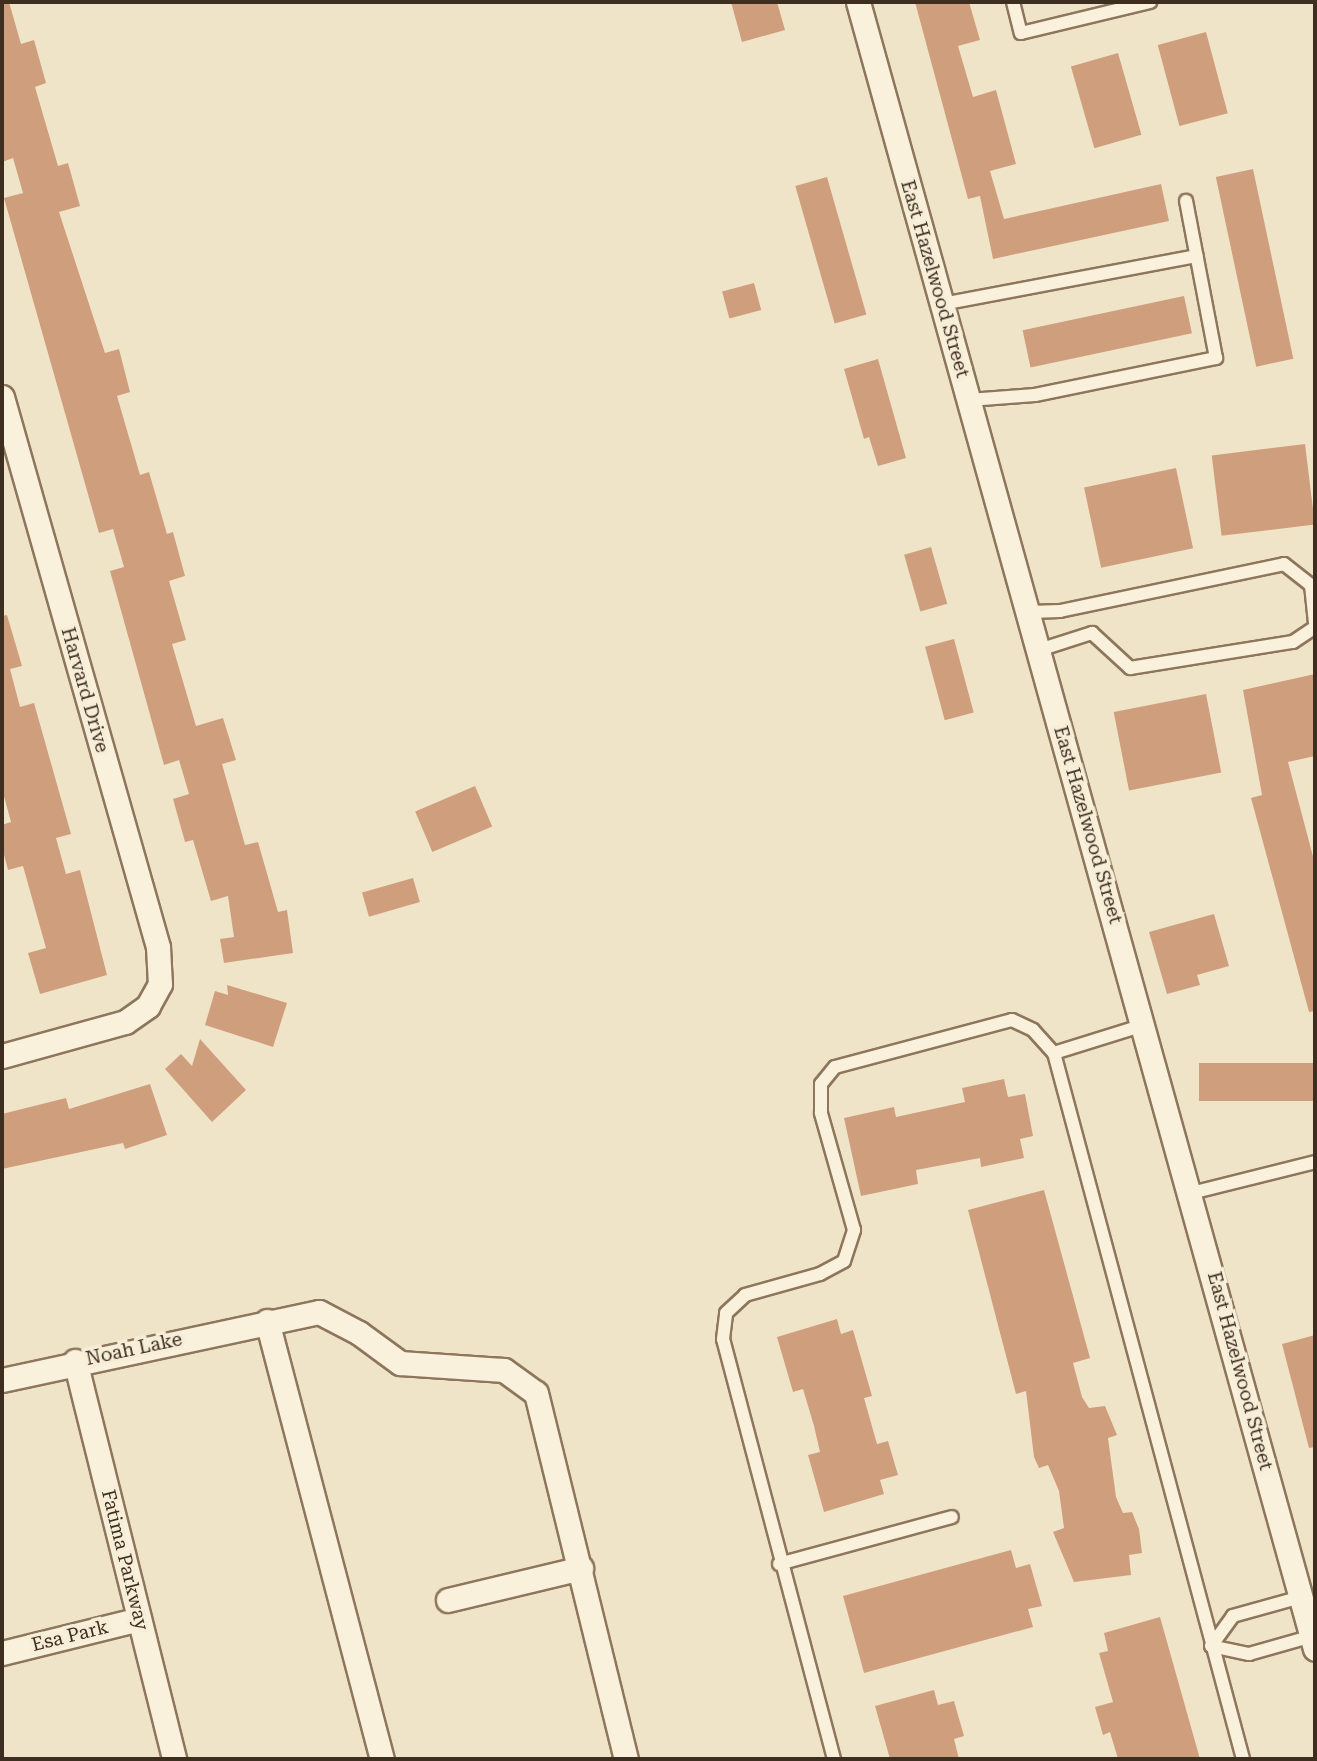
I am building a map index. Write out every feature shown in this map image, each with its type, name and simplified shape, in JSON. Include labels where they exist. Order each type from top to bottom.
[{"type":"street","name":"East Hazelwood Street","points":[[858,2],[1314,1643]]},
{"type":"street","name":"Harvard Drive","points":[[2,397],[158,947],[160,984],[148,1006],[125,1023],[2,1056]]},
{"type":"street","name":"Noah Lake","points":[[2,1380],[75,1361],[319,1312],[359,1333],[400,1363],[504,1370],[536,1393],[626,1759]]},
{"type":"street","points":[[267,1321],[382,1759]]},
{"type":"street","name":"Fatima Parkway","points":[[75,1361],[174,1759]]},
{"type":"street","points":[[448,1600],[581,1568]]},
{"type":"street","name":"Esa Park","points":[[2,1653],[139,1619]]},
{"type":"lane","points":[[1013,2],[1021,33],[1150,2]]},
{"type":"lane","points":[[969,400],[1035,395],[1216,358],[1186,201]]},
{"type":"lane","points":[[942,304],[1196,256]]},
{"type":"lane","points":[[1028,612],[1060,611],[1284,564],[1311,585],[1315,625],[1293,642],[1130,668],[1092,633],[1039,650]]},
{"type":"lane","points":[[834,1759],[779,1564],[723,1339],[726,1313],[745,1295],[820,1274],[844,1261],[854,1230],[821,1113],[821,1084],[835,1067],[1012,1020],[1032,1030],[1054,1053],[1243,1759]]},
{"type":"lane","points":[[1054,1053],[1144,1025]]},
{"type":"lane","points":[[1191,1193],[1315,1162]]},
{"type":"lane","points":[[779,1564],[952,1517]]},
{"type":"lane","points":[[1211,1646],[1233,1616],[1301,1597]]},
{"type":"lane","points":[[1211,1646],[1249,1654],[1314,1643]]},
{"type":"building","points":[[2,2],[9,2],[21,44],[34,40],[46,83],[35,87],[58,166],[68,163],[80,206],[59,212],[105,353],[119,349],[130,392],[117,396],[140,475],[149,472],[167,534],[173,532],[185,576],[169,581],[186,640],[172,644],[196,726],[223,718],[236,760],[222,764],[245,845],[258,842],[278,912],[287,910],[293,953],[224,963],[220,939],[234,937],[228,896],[211,901],[193,840],[185,842],[173,799],[189,794],[179,760],[164,765],[110,571],[124,567],[113,529],[99,533],[4,198],[23,193],[13,158],[2,162]]},
{"type":"building","points":[[731,2],[777,2],[785,30],[742,42]]},
{"type":"building","points":[[915,2],[969,2],[980,40],[958,46],[973,97],[996,90],[1016,164],[990,171],[1004,219],[1161,184],[1169,221],[993,259],[980,196],[968,199]]},
{"type":"building","points":[[1206,32],[1228,113],[1179,126],[1158,45]]},
{"type":"building","points":[[1118,53],[1141,135],[1094,148],[1071,67]]},
{"type":"building","points":[[1253,169],[1293,359],[1256,367],[1216,177]]},
{"type":"building","points":[[827,177],[866,314],[835,324],[795,186]]},
{"type":"building","points":[[754,283],[761,310],[729,319],[722,292]]},
{"type":"building","points":[[1184,296],[1192,333],[1031,367],[1023,330]]},
{"type":"building","points":[[878,359],[906,458],[878,466],[869,437],[864,439],[844,369]]},
{"type":"building","points":[[1305,444],[1315,524],[1222,536],[1212,455]]},
{"type":"building","points":[[1176,468],[1193,548],[1101,568],[1084,488]]},
{"type":"building","points":[[931,547],[947,604],[920,611],[904,555]]},
{"type":"building","points":[[7,615],[22,666],[10,669],[20,707],[34,703],[71,834],[56,838],[66,874],[80,870],[107,975],[40,994],[28,953],[46,948],[23,866],[8,870],[2,847],[2,825],[11,822],[2,789],[2,616]]},
{"type":"building","points":[[954,639],[974,712],[945,720],[925,647]]},
{"type":"building","points":[[1315,674],[1315,756],[1288,762],[1315,864],[1315,1011],[1309,1012],[1251,798],[1262,795],[1243,690]]},
{"type":"building","points":[[1206,694],[1221,773],[1129,790],[1114,712]]},
{"type":"building","points":[[475,786],[492,827],[432,852],[415,811]]},
{"type":"building","points":[[413,878],[420,902],[369,917],[362,893]]},
{"type":"building","points":[[1214,914],[1229,966],[1197,975],[1200,985],[1167,994],[1149,932]]},
{"type":"building","points":[[227,985],[287,1003],[273,1047],[205,1025],[215,991],[228,995]]},
{"type":"building","points":[[200,1039],[246,1090],[212,1122],[165,1069],[181,1054],[192,1066]]},
{"type":"building","points":[[1199,1063],[1315,1063],[1315,1101],[1199,1101]]},
{"type":"building","points":[[1004,1079],[1008,1097],[1025,1094],[1033,1136],[1020,1139],[1024,1158],[981,1167],[980,1158],[916,1170],[918,1184],[861,1196],[844,1118],[894,1107],[896,1117],[965,1102],[962,1088]]},
{"type":"building","points":[[150,1084],[167,1135],[125,1149],[123,1143],[2,1169],[2,1114],[66,1098],[69,1109]]},
{"type":"building","points":[[1044,1190],[1090,1358],[1073,1363],[1082,1397],[1089,1408],[1105,1406],[1117,1435],[1108,1438],[1116,1497],[1123,1513],[1132,1512],[1139,1529],[1142,1553],[1129,1555],[1131,1575],[1074,1582],[1053,1532],[1064,1528],[1059,1491],[1048,1465],[1039,1468],[1034,1457],[1026,1391],[1016,1394],[968,1210]]},
{"type":"building","points":[[837,1319],[841,1334],[853,1330],[872,1396],[864,1398],[877,1444],[888,1441],[898,1475],[880,1480],[884,1494],[824,1512],[808,1455],[820,1452],[814,1426],[803,1389],[793,1392],[777,1337]]},
{"type":"building","points":[[1315,1335],[1315,1447],[1309,1448],[1282,1344]]},
{"type":"building","points":[[1011,1550],[1016,1568],[1030,1564],[1042,1606],[1028,1609],[1033,1627],[864,1673],[843,1596]]},
{"type":"building","points":[[1160,1617],[1200,1759],[1118,1759],[1110,1732],[1103,1735],[1095,1707],[1113,1702],[1099,1653],[1108,1651],[1104,1633]]},
{"type":"building","points":[[934,1690],[938,1705],[954,1701],[964,1736],[954,1739],[959,1759],[890,1759],[875,1706]]}]
